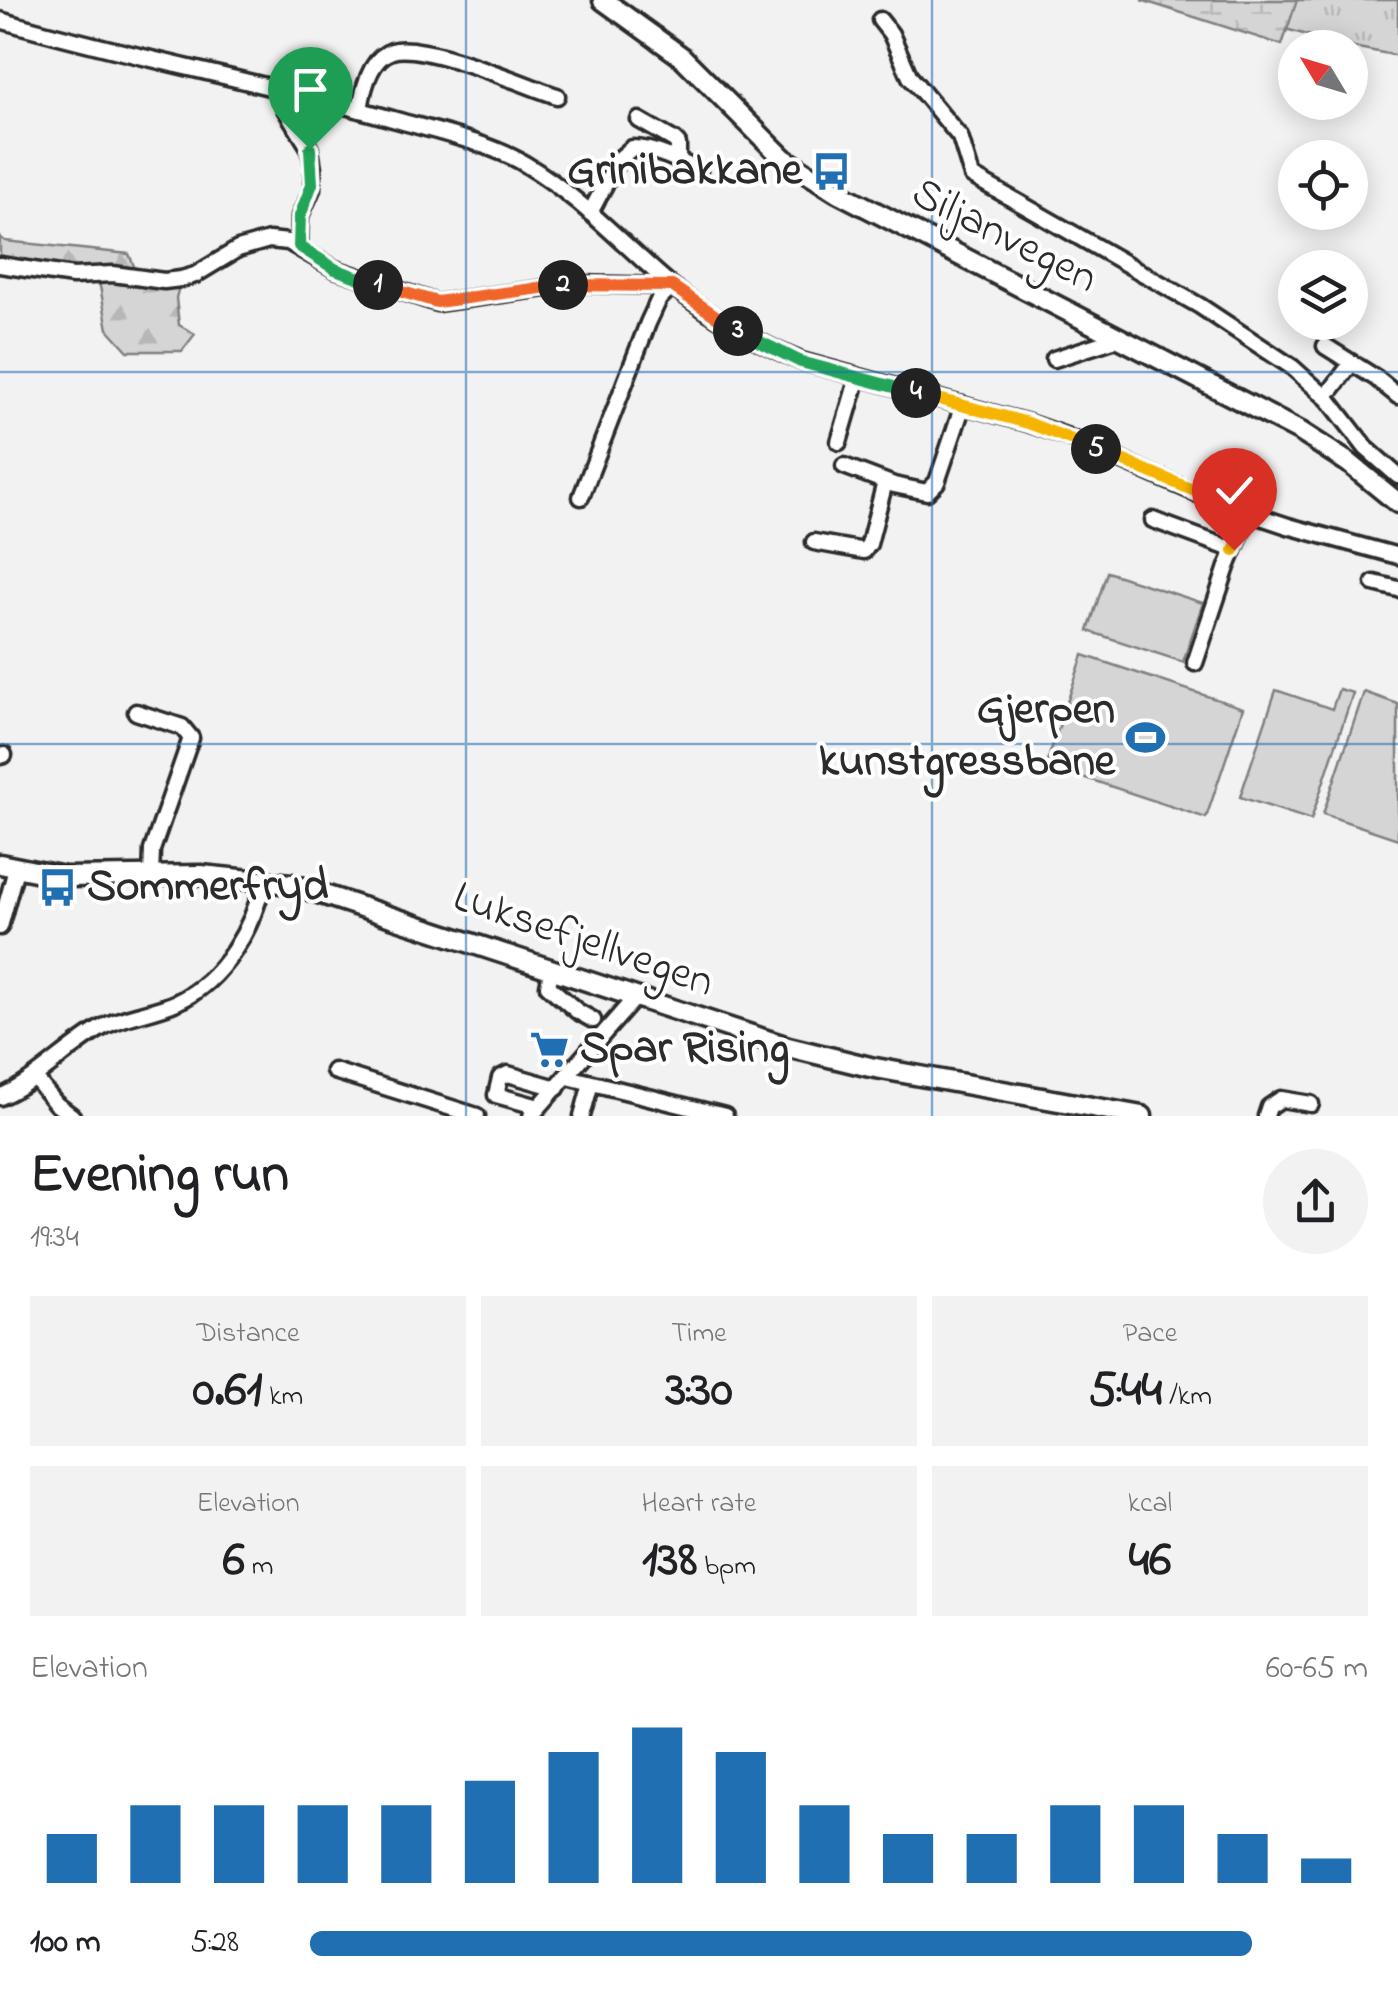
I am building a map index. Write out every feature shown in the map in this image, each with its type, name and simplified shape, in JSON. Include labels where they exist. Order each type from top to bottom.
[{"type":"main road","name":"Siljanvegen","points":[[603,0],[682,57],[766,144],[800,170],[1301,432],[1349,462],[1397,500]]},
{"type":"main road","name":"Luksefjellvegen","points":[[8,867],[65,878],[201,875],[264,879],[339,897],[788,1048],[870,1067],[1142,1116]]},
{"type":"street","points":[[0,20],[360,110],[454,137],[524,163],[590,213],[672,286],[734,329],[776,351],[801,362],[1068,437],[1249,514],[1398,556]]},
{"type":"street","points":[[880,20],[891,34],[910,78],[960,137],[972,176],[1200,306],[1292,367],[1329,400],[1366,448],[1398,476]]},
{"type":"street","points":[[360,110],[374,66],[389,52],[402,49],[432,54],[558,96]]},
{"type":"street","points":[[288,92],[285,109],[310,149],[313,168],[312,189],[300,216],[299,246]]},
{"type":"street","points":[[640,120],[678,144],[678,160]]},
{"type":"street","points":[[590,213],[627,150],[645,148],[699,171]]},
{"type":"street","points":[[0,265],[73,276],[112,274],[164,281],[196,275],[222,257],[270,240],[299,246],[335,269],[437,302],[575,284],[672,286]]},
{"type":"street","points":[[581,497],[648,322],[659,299],[672,286]]},
{"type":"street","points":[[1054,359],[1119,338]]},
{"type":"street","points":[[1325,346],[1398,396]]},
{"type":"street","points":[[1332,389],[1351,364]]},
{"type":"street","points":[[839,442],[858,377]]},
{"type":"street","points":[[844,466],[918,492],[932,488],[963,406]]},
{"type":"street","points":[[814,542],[864,550],[886,482]]},
{"type":"street","points":[[1196,663],[1249,514]]},
{"type":"street","points":[[1153,520],[1234,550]]},
{"type":"street","points":[[1374,583],[1398,589]]},
{"type":"street","points":[[136,712],[182,727],[191,738],[152,850],[152,877]]},
{"type":"street","points":[[0,927],[8,867]]},
{"type":"street","points":[[0,1097],[36,1078],[106,1025],[177,1002],[198,989],[234,950],[258,906],[264,879]]},
{"type":"street","points":[[552,971],[548,986],[593,1020]]},
{"type":"street","points":[[634,999],[562,1083],[535,1111],[496,1096],[500,1078],[508,1074],[562,1083],[591,1083],[725,1116]]},
{"type":"street","points":[[334,1072],[477,1116]]},
{"type":"street","points":[[36,1078],[56,1104],[72,1116]]},
{"type":"street","points":[[582,1116],[591,1083]]},
{"type":"street","points":[[1266,1116],[1269,1107],[1281,1099],[1311,1104]]},
{"type":"green space","points":[[1141,0],[1297,0],[1287,30],[1278,30],[1278,44]]},
{"type":"green space","points":[[1181,0],[1398,0],[1398,56],[1368,50],[1368,30],[1289,30]]},
{"type":"green space","points":[[0,237],[5,241],[129,254],[138,276],[181,279],[176,298],[179,325],[195,334],[182,351],[128,351],[108,329],[98,276],[0,269]]},
{"type":"green space","points":[[1107,572],[1203,603],[1183,662],[1088,631]]},
{"type":"green space","name":"Gjerpen kunstgressbane","points":[[1083,655],[1243,708],[1206,818],[1046,765]]},
{"type":"green space","points":[[1339,689],[1353,693],[1311,820],[1240,797],[1276,690],[1332,709]]},
{"type":"green space","points":[[1364,692],[1398,704],[1398,839],[1323,814]]},
{"type":"place","name":"Grinibakkane","points":[[832,172]]},
{"type":"place","name":"Gjerpen kunstgressbane","points":[[1145,737]]},
{"type":"place","name":"Sommerfryd","points":[[57,888]]},
{"type":"place","name":"Spar Rising","points":[[550,1050]]},
{"type":"route","points":[[310,149],[312,189],[300,216],[299,246],[335,269],[437,302],[575,284],[672,286],[734,329],[801,362],[1028,423],[1249,514],[1234,550]]}]
